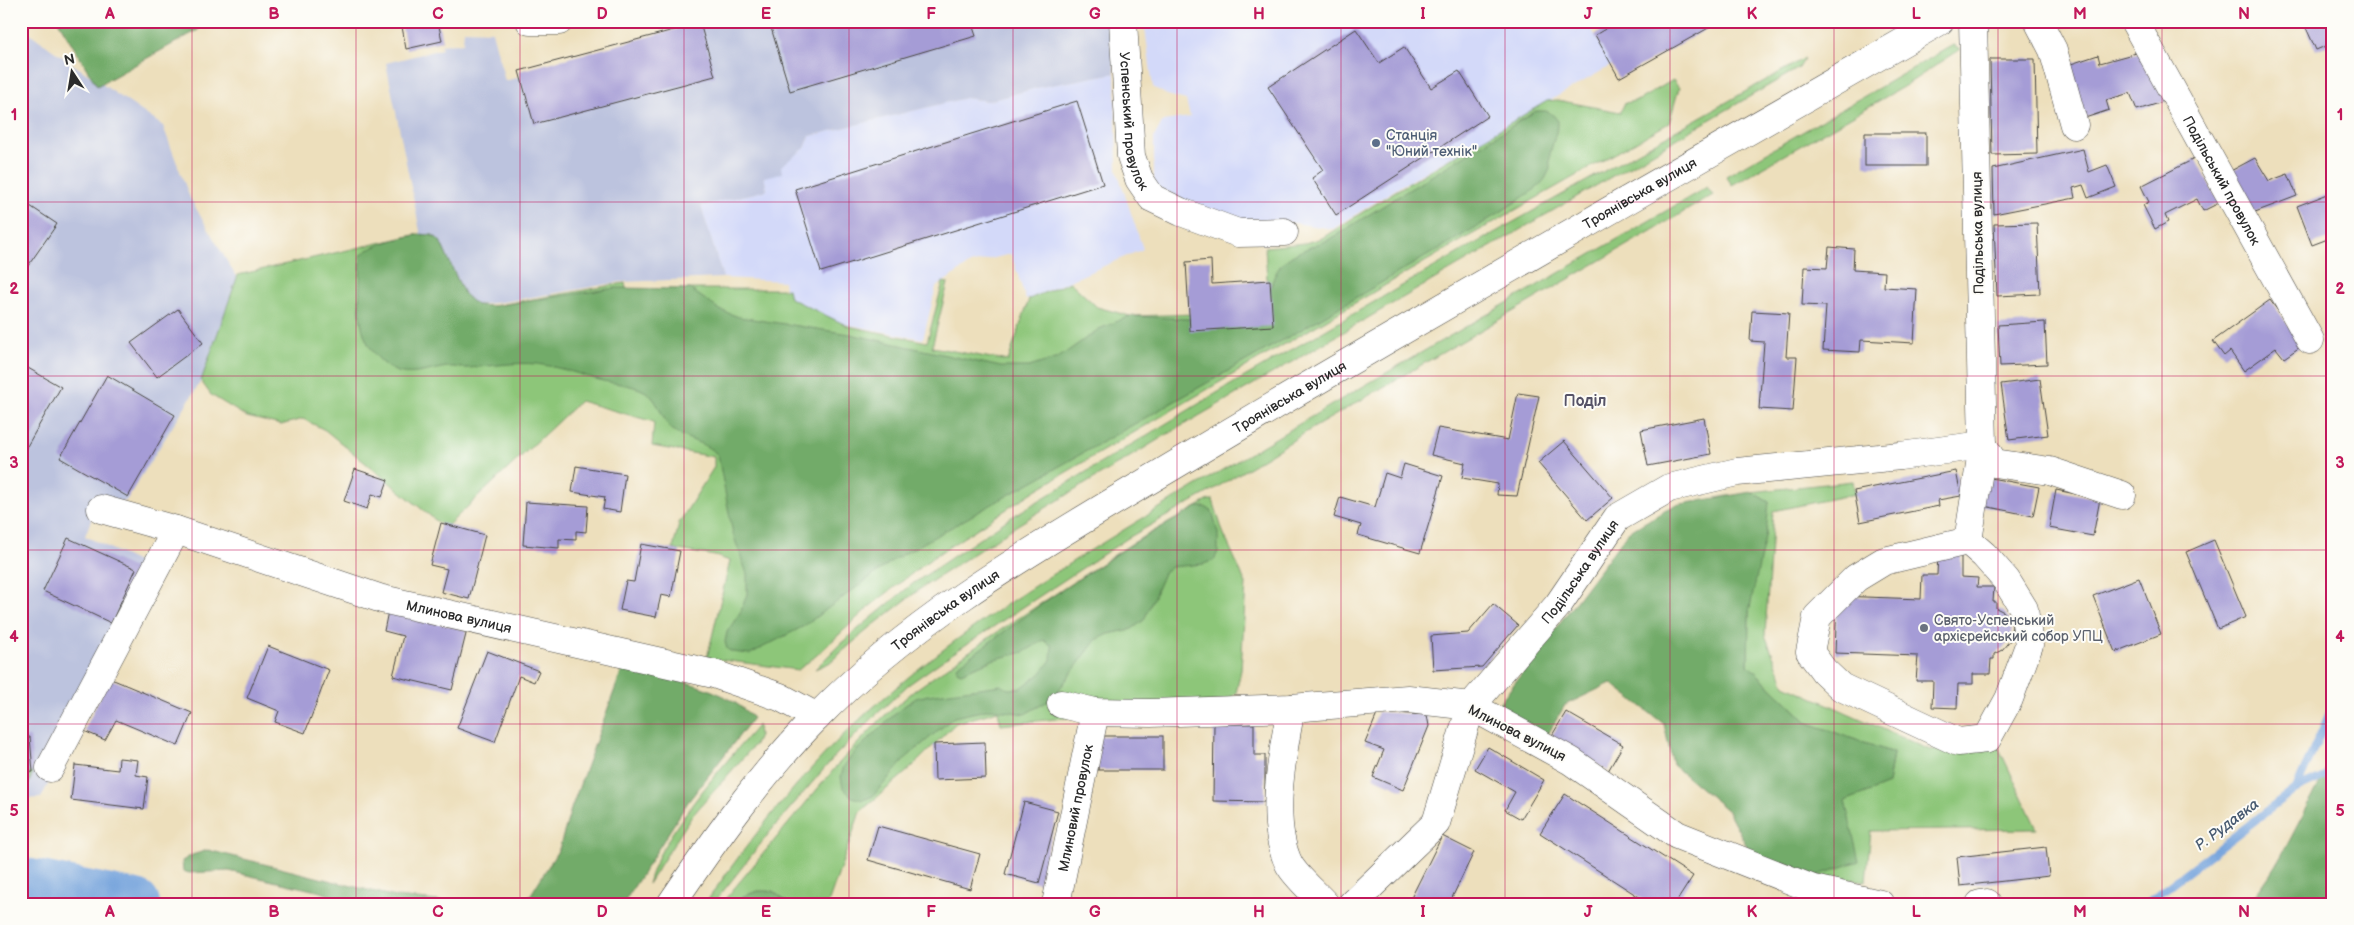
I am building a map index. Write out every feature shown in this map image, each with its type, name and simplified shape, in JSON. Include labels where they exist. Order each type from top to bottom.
[{"type":"street","points":[[530,21],[559,21]]},
{"type":"street","name":"Успенський провулок","points":[[1123,21],[1131,156],[1139,179],[1152,198],[1181,212],[1238,233],[1284,232]]},
{"type":"street","name":"Троянівська вулиця","points":[[671,904],[704,856],[765,777],[817,717],[897,645],[1023,555],[1220,436],[1940,21]]},
{"type":"street","name":"Подільська вулиця","points":[[1352,904],[1436,823],[1471,706],[1558,605],[1617,518],[1669,488],[1737,472],[1900,456],[1983,445],[1973,21]]},
{"type":"street","points":[[2038,21],[2054,50],[2074,125]]},
{"type":"street","name":"Подільський провулок","points":[[2134,21],[2310,340]]},
{"type":"street","points":[[1983,445],[1994,463],[2050,471],[2122,495]]},
{"type":"street","points":[[1968,541],[1983,445]]},
{"type":"street","name":"Млинова вулиця","points":[[101,509],[176,530],[382,599],[714,674],[780,697],[817,717]]},
{"type":"street","points":[[50,768],[176,530]]},
{"type":"street","points":[[1968,541],[1984,555],[2006,580],[2024,609],[2028,645],[2009,699],[1987,739],[1958,742],[1841,687],[1824,671],[1810,652],[1817,617],[1856,578],[1884,561],[1968,541]]},
{"type":"street","name":"Млинова вулиця","points":[[1061,704],[1095,712],[1151,714],[1291,708],[1408,699],[1471,706],[1571,761],[1677,835],[1813,890],[1880,904]]},
{"type":"street","points":[[1291,708],[1280,770],[1279,832],[1289,864],[1325,904]]},
{"type":"street","name":"Млиновий провулок","points":[[1056,904],[1095,712]]},
{"type":"street","points":[[1980,904],[1987,903]]},
{"type":"shaded area","points":[[21,21],[27,31],[51,49],[163,126],[190,198],[238,280],[201,381],[126,501],[97,504],[85,536],[156,571],[41,798],[21,799]]},
{"type":"shaded area","points":[[729,21],[1108,21],[1115,73],[1040,87],[988,101],[965,98],[810,136],[805,148],[781,166],[782,173],[764,177],[767,190],[701,206],[723,278],[620,282],[509,301],[436,310],[386,63],[442,49],[441,45],[463,43],[464,30],[492,31],[505,81]]},
{"type":"shaded area","points":[[1144,21],[1587,21],[1612,65],[1404,184],[1333,229],[1274,220],[1234,220],[1219,216],[1154,186],[1154,137],[1163,121],[1190,117],[1186,100],[1167,95],[1153,87]]},
{"type":"shaded area","points":[[1115,73],[1117,171],[1143,249],[1026,300],[1011,254],[970,264],[936,287],[923,339],[844,324],[786,296],[784,281],[723,278],[701,206],[767,190],[764,177],[805,148],[810,136],[965,98],[988,101],[1040,87]]},
{"type":"green space","points":[[58,21],[207,21],[198,30],[97,86]]},
{"type":"green space","points":[[1953,45],[1961,49],[1903,87],[1732,185],[1726,176]]},
{"type":"green space","points":[[1805,58],[1799,68],[1166,435],[1016,526],[920,589],[829,663],[815,669],[840,644],[911,585],[1010,518],[1215,394],[1462,251]]},
{"type":"green space","points":[[1673,80],[1679,88],[1669,123],[1459,242],[1036,490],[932,558],[869,607],[798,670],[707,658],[730,561],[715,556],[673,549],[679,523],[714,467],[714,457],[652,446],[654,422],[580,401],[445,528],[325,430],[303,419],[281,425],[247,417],[211,395],[201,381],[238,275],[418,234],[433,235],[440,241],[464,294],[476,305],[493,306],[625,283],[626,289],[788,289],[790,298],[848,326],[927,342],[943,282],[948,283],[932,347],[1008,361],[1029,299],[1070,282],[1097,307],[1130,316],[1269,312],[1265,247],[1305,243],[1322,238],[1394,192],[1547,101],[1557,100],[1620,112],[1625,103],[1639,100]]},
{"type":"green space","points":[[1536,111],[1546,111],[1558,121],[1550,153],[1550,169],[1545,179],[1537,188],[1485,222],[1285,339],[895,559],[804,626],[750,654],[732,652],[727,649],[725,642],[727,632],[741,611],[747,594],[747,574],[733,534],[718,455],[675,432],[650,395],[634,387],[537,364],[466,368],[450,367],[409,374],[402,373],[388,367],[376,356],[368,343],[360,316],[361,255],[384,243],[407,237],[427,235],[434,236],[440,241],[464,294],[476,305],[493,306],[616,288],[690,289],[720,310],[739,317],[850,334],[1001,367],[1029,367],[1058,358],[1099,329],[1130,316],[1190,319],[1268,301],[1275,275],[1286,260],[1328,240]]},
{"type":"green space","points":[[1707,187],[1713,195],[1128,538],[908,685],[836,755],[774,827],[713,904],[705,904],[766,821],[811,768],[885,697],[954,641],[1028,590],[1141,519],[1376,379]]},
{"type":"green space","points":[[1853,481],[1855,494],[1773,511],[1765,635],[1785,685],[1930,750],[1996,742],[2037,829],[1871,831],[1866,881],[1816,876],[1844,801],[1888,784],[1893,753],[1808,723],[1748,665],[1749,612],[1769,502],[1751,492]]},
{"type":"green space","points":[[1751,492],[1769,502],[1766,532],[1749,612],[1748,665],[1808,723],[1893,753],[1888,784],[1845,801],[1859,861],[1816,876],[1751,854],[1728,811],[1673,765],[1664,724],[1611,683],[1565,705],[1547,736],[1496,708],[1628,532],[1675,505]]},
{"type":"green space","points":[[1209,500],[1213,500],[1223,532],[1246,584],[1241,670],[1236,693],[1229,700],[1001,725],[998,711],[956,723],[911,768],[860,812],[828,904],[721,904],[840,762],[883,717],[915,690],[990,637],[1131,544]]},
{"type":"green space","points":[[1197,507],[1205,507],[1212,511],[1218,533],[1218,552],[1214,560],[1204,564],[1171,567],[1164,573],[1144,620],[1132,629],[1109,634],[1096,640],[1052,699],[1025,714],[991,709],[954,717],[906,758],[873,796],[863,800],[852,797],[843,788],[841,777],[844,766],[854,753],[901,708],[916,698],[1001,685],[1008,689],[1021,688],[1040,674],[1051,660],[1052,646],[1044,640],[1024,652],[995,659],[961,673],[957,671],[957,666],[1057,593],[1132,544]]},
{"type":"green space","points":[[623,667],[675,679],[710,690],[726,697],[753,718],[688,802],[623,904],[525,904],[559,849],[571,809]]},
{"type":"green space","points":[[758,725],[759,736],[756,743],[692,816],[648,884],[654,865],[679,823],[712,779]]},
{"type":"green space","points":[[2333,748],[2333,904],[2247,904],[2262,886],[2281,856],[2317,788]]},
{"type":"green space","points":[[33,772],[21,806],[21,773]]},
{"type":"green space","points":[[208,850],[396,897],[439,901],[450,904],[356,904],[321,892],[229,871],[189,873],[183,871],[182,861],[192,855]]},
{"type":"green space","points":[[758,891],[773,891],[789,904],[737,904],[743,896]]},
{"type":"building","points":[[401,21],[438,21],[442,41],[406,49]]},
{"type":"building","points":[[769,21],[971,21],[976,36],[790,91]]},
{"type":"building","points":[[1619,21],[1721,21],[1619,78],[1595,35]]},
{"type":"building","points":[[2303,21],[2333,21],[2333,43],[2316,50]]},
{"type":"building","points":[[700,23],[715,76],[534,124],[519,71]]},
{"type":"building","name":"Станція \"Юний технік\"","points":[[1356,29],[1379,63],[1404,47],[1431,88],[1459,71],[1488,116],[1336,215],[1312,178],[1323,170],[1268,87]]},
{"type":"building","points":[[2140,52],[2166,101],[2137,110],[2130,93],[2106,100],[2109,110],[2082,119],[2068,65],[2098,55],[2100,63]]},
{"type":"building","points":[[1990,59],[2035,59],[2037,154],[1992,155]]},
{"type":"building","points":[[1077,101],[1103,184],[821,272],[795,189]]},
{"type":"building","points":[[1865,133],[1926,133],[1926,166],[1865,166]]},
{"type":"building","points":[[2083,149],[2089,172],[2107,165],[2116,187],[2088,198],[2083,185],[2073,188],[2075,198],[1994,214],[1993,169]]},
{"type":"building","points":[[2196,158],[2219,203],[2203,211],[2197,199],[2165,215],[2168,222],[2155,229],[2143,205],[2149,202],[2141,186]]},
{"type":"building","points":[[2255,158],[2269,181],[2288,174],[2297,196],[2250,214],[2225,174]]},
{"type":"building","points":[[2333,192],[2333,237],[2312,245],[2297,206]]},
{"type":"building","points":[[21,200],[57,224],[21,276]]},
{"type":"building","points":[[2037,223],[2040,294],[1997,296],[1994,224]]},
{"type":"building","points":[[1829,247],[1854,249],[1853,270],[1885,272],[1884,287],[1917,289],[1914,343],[1861,340],[1860,352],[1823,350],[1826,306],[1802,305],[1804,267],[1827,268]]},
{"type":"building","points":[[1211,260],[1212,284],[1270,280],[1273,326],[1190,331],[1186,262]]},
{"type":"building","points":[[2270,300],[2303,345],[2284,358],[2276,348],[2244,371],[2230,351],[2224,356],[2213,341]]},
{"type":"building","points":[[178,309],[203,343],[157,377],[131,343]]},
{"type":"building","points":[[1752,311],[1789,313],[1786,357],[1797,357],[1793,411],[1759,409],[1764,342],[1750,341]]},
{"type":"building","points":[[2045,322],[2047,364],[2000,366],[1998,325]]},
{"type":"building","points":[[21,364],[61,387],[26,448],[21,445]]},
{"type":"building","points":[[107,375],[175,415],[128,497],[60,458]]},
{"type":"building","points":[[2040,379],[2048,435],[2009,440],[2001,384]]},
{"type":"building","points":[[1518,393],[1539,396],[1517,496],[1497,495],[1498,484],[1462,478],[1465,463],[1431,455],[1438,428],[1508,440]]},
{"type":"building","points":[[1704,418],[1711,454],[1648,466],[1641,430]]},
{"type":"building","points":[[1564,441],[1613,498],[1587,520],[1538,463]]},
{"type":"building","points":[[1404,464],[1443,476],[1420,553],[1358,535],[1361,525],[1334,517],[1340,497],[1375,507],[1385,473],[1400,478]]},
{"type":"building","points":[[576,466],[625,474],[620,512],[603,509],[605,497],[572,492]]},
{"type":"building","points":[[355,469],[388,480],[382,497],[372,494],[367,509],[344,501]]},
{"type":"building","points":[[1956,471],[1961,496],[1938,500],[1939,506],[1860,522],[1854,491]]},
{"type":"building","points":[[1985,477],[2039,487],[2033,516],[1979,505]]},
{"type":"building","points":[[2056,490],[2100,499],[2093,536],[2049,528]]},
{"type":"building","points":[[526,502],[588,506],[586,532],[576,531],[576,540],[559,539],[559,548],[523,545]]},
{"type":"building","points":[[441,523],[485,535],[469,599],[441,592],[447,569],[430,565]]},
{"type":"building","points":[[68,538],[136,569],[111,623],[43,591]]},
{"type":"building","points":[[2214,540],[2246,617],[2218,629],[2186,552]]},
{"type":"building","points":[[641,544],[680,551],[671,597],[661,595],[656,617],[620,610],[626,581],[634,582]]},
{"type":"building","name":"Свято-Успенський архієрейський собор УПЦ","points":[[1938,553],[1961,554],[1961,577],[1978,578],[1977,587],[1994,587],[1993,602],[1996,602],[1996,608],[2004,612],[2012,623],[2011,639],[2002,650],[1994,654],[1994,659],[1991,659],[1990,674],[1973,674],[1973,684],[1958,684],[1957,708],[1932,707],[1933,681],[1916,681],[1918,656],[1835,653],[1837,596],[1921,599],[1922,575],[1937,575]]},
{"type":"building","points":[[2139,578],[2161,634],[2115,652],[2093,596]]},
{"type":"building","points":[[1493,604],[1518,625],[1482,667],[1433,670],[1431,636],[1468,633]]},
{"type":"building","points":[[388,611],[467,630],[452,690],[393,676],[403,636],[384,631]]},
{"type":"building","points":[[268,646],[329,670],[305,733],[275,722],[279,711],[247,698]]},
{"type":"building","points":[[487,651],[539,671],[534,682],[519,676],[495,742],[457,728]]},
{"type":"building","points":[[109,678],[192,713],[178,746],[116,720],[105,740],[84,731]]},
{"type":"building","points":[[1378,712],[1427,715],[1429,726],[1403,790],[1373,777],[1384,750],[1365,743]]},
{"type":"building","points":[[1566,712],[1623,745],[1608,771],[1551,737]]},
{"type":"building","points":[[1214,724],[1254,724],[1254,755],[1265,755],[1265,802],[1213,801]]},
{"type":"building","points":[[1098,736],[1163,736],[1163,770],[1098,770]]},
{"type":"building","points":[[30,737],[33,772],[21,773],[21,738]]},
{"type":"building","points":[[985,742],[986,778],[935,780],[934,744]]},
{"type":"building","points":[[1488,747],[1544,780],[1521,819],[1505,810],[1515,792],[1475,769]]},
{"type":"building","points":[[119,758],[138,760],[136,775],[148,777],[144,809],[71,800],[75,765],[118,770]]},
{"type":"building","points":[[1565,794],[1693,876],[1675,904],[1650,904],[1540,833]]},
{"type":"building","points":[[1024,802],[1058,811],[1039,883],[1005,874]]},
{"type":"building","points":[[878,826],[980,854],[970,889],[868,860]]},
{"type":"building","points":[[1442,836],[1474,852],[1449,904],[1417,904],[1410,900]]},
{"type":"building","points":[[2046,847],[2049,876],[1960,886],[1957,857]]},
{"type":"waterway","points":[[2296,789],[2333,706]]},
{"type":"waterway","name":"Р. Рудавка","points":[[2141,904],[2147,903],[2296,789],[2333,772]]},
{"type":"waterway","points":[[21,881],[136,904]]},
{"type":"place","name":"Станція \"Юний технік\"","points":[[1376,143]]},
{"type":"place","name":"Свято-Успенський архієрейський собор УПЦ","points":[[1924,628]]},
{"type":"district","name":"Поділ","points":[[1585,401]]}]
